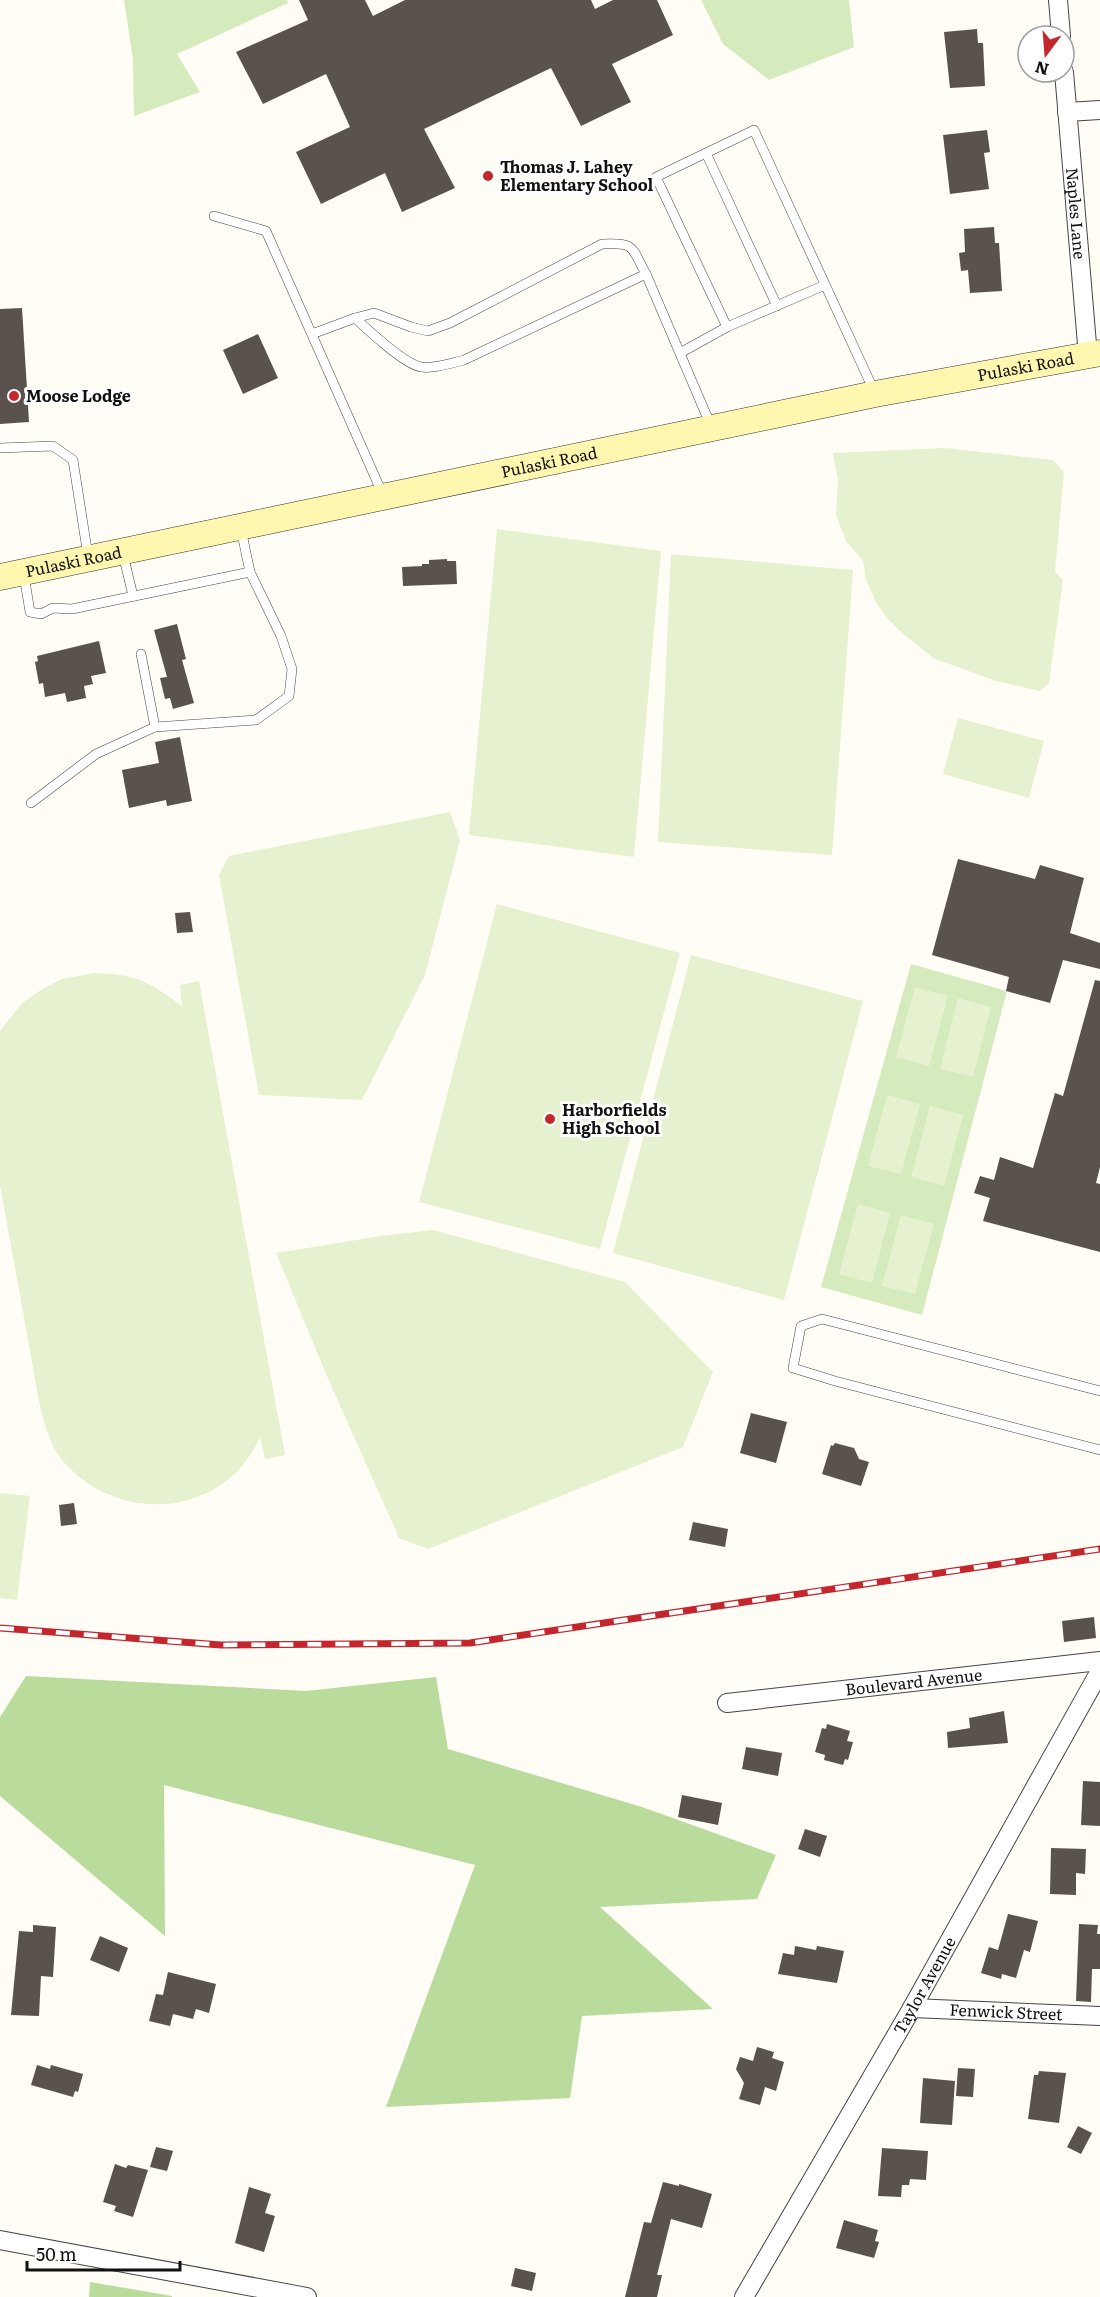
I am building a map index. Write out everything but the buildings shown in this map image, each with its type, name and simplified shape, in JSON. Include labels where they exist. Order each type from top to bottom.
[{"type":"main road","name":"Pulaski Road","points":[[12,574],[876,394],[1094,355]]},
{"type":"street","points":[[1058,0],[1060,24]]},
{"type":"street","name":"Naples Lane","points":[[1065,84],[1094,355]]},
{"type":"street","points":[[1067,112],[1100,110]]},
{"type":"street","name":"Boulevard Avenue","points":[[727,1703],[1100,1661]]},
{"type":"street","name":"Taylor Avenue","points":[[744,2297],[912,2008],[1100,1671]]},
{"type":"street","name":"Fenwick Street","points":[[912,2008],[1100,2016]]},
{"type":"street","points":[[0,2240],[307,2297]]},
{"type":"lane","points":[[727,327],[656,177],[754,130],[876,394]]},
{"type":"lane","points":[[706,153],[777,306]]},
{"type":"lane","points":[[214,216],[266,231],[384,497]]},
{"type":"lane","points":[[312,333],[374,313],[428,331],[450,323],[602,244],[623,243],[631,248],[646,274],[712,428]]},
{"type":"lane","points":[[355,318],[388,348],[419,367],[437,366],[464,360],[646,274]]},
{"type":"lane","points":[[680,353],[727,327],[825,285]]},
{"type":"lane","points":[[0,447],[53,446],[73,460],[88,558]]},
{"type":"lane","points":[[31,803],[96,754],[155,727],[256,720],[289,696],[292,669],[281,636],[250,572],[241,527]]},
{"type":"lane","points":[[122,551],[133,596]]},
{"type":"lane","points":[[12,574],[30,612],[41,614],[53,608],[72,609],[250,572]]},
{"type":"lane","points":[[141,654],[155,727]]},
{"type":"lane","points":[[1100,1391],[822,1319],[801,1326],[792,1368],[835,1382],[1100,1450]]},
{"type":"green space","points":[[124,0],[287,0],[288,3],[177,54],[200,92],[134,116],[133,60]]},
{"type":"green space","points":[[701,0],[849,0],[854,47],[769,80],[723,44]]},
{"type":"green space","points":[[945,448],[1053,460],[1064,472],[1055,572],[1063,580],[1049,683],[1040,691],[996,681],[933,658],[888,619],[877,604],[866,580],[863,561],[846,541],[836,515],[838,480],[833,453]]},
{"type":"green space","points":[[497,529],[661,551],[634,857],[469,835]]},
{"type":"green space","points":[[671,554],[853,570],[832,855],[658,842]]},
{"type":"green space","points":[[958,718],[1044,741],[1029,798],[943,774]]},
{"type":"green space","points":[[450,812],[460,840],[425,975],[362,1100],[259,1095],[219,875],[229,856]]},
{"type":"green space","points":[[497,904],[680,953],[600,1249],[419,1202]]},
{"type":"green space","points":[[691,955],[863,1001],[784,1300],[613,1253]]},
{"type":"green space","points":[[911,964],[1007,991],[922,1315],[821,1287]]},
{"type":"green space","points":[[94,973],[122,975],[141,980],[182,1006],[180,985],[199,981],[285,1455],[265,1459],[260,1438],[247,1460],[230,1478],[210,1491],[188,1500],[166,1504],[143,1504],[120,1499],[99,1490],[79,1477],[62,1460],[53,1446],[39,1401],[0,1185],[0,1031],[22,1003],[41,990],[62,979]]},
{"type":"green space","points":[[915,987],[948,996],[929,1066],[896,1057]]},
{"type":"green space","points":[[958,998],[991,1007],[973,1077],[940,1069]]},
{"type":"green space","points":[[887,1095],[920,1104],[901,1174],[868,1166]]},
{"type":"green space","points":[[930,1106],[963,1115],[944,1186],[911,1177]]},
{"type":"green space","points":[[858,1204],[890,1213],[872,1283],[839,1274]]},
{"type":"green space","points":[[901,1215],[934,1224],[915,1294],[882,1286]]},
{"type":"green space","points":[[433,1230],[625,1282],[713,1372],[683,1447],[428,1549],[399,1538],[326,1374],[276,1253]]},
{"type":"green space","points":[[0,1493],[30,1496],[17,1600],[0,1598]]},
{"type":"green space","points":[[26,1676],[306,1691],[436,1677],[448,1749],[642,1807],[776,1855],[757,1899],[600,1907],[713,2009],[582,2016],[570,2098],[386,2107],[475,1865],[164,1785],[165,1936],[0,1796],[0,1717]]},
{"type":"green space","points":[[90,2282],[172,2296],[172,2297],[89,2297]]},
{"type":"railway","points":[[0,1628],[221,1645],[470,1643],[1100,1549]]},
{"type":"place","name":"Thomas J. Lahey Elementary School","points":[[488,176]]},
{"type":"place","name":"Moose Lodge","points":[[14,396]]},
{"type":"place","name":"Harborfields High School","points":[[550,1119]]}]
